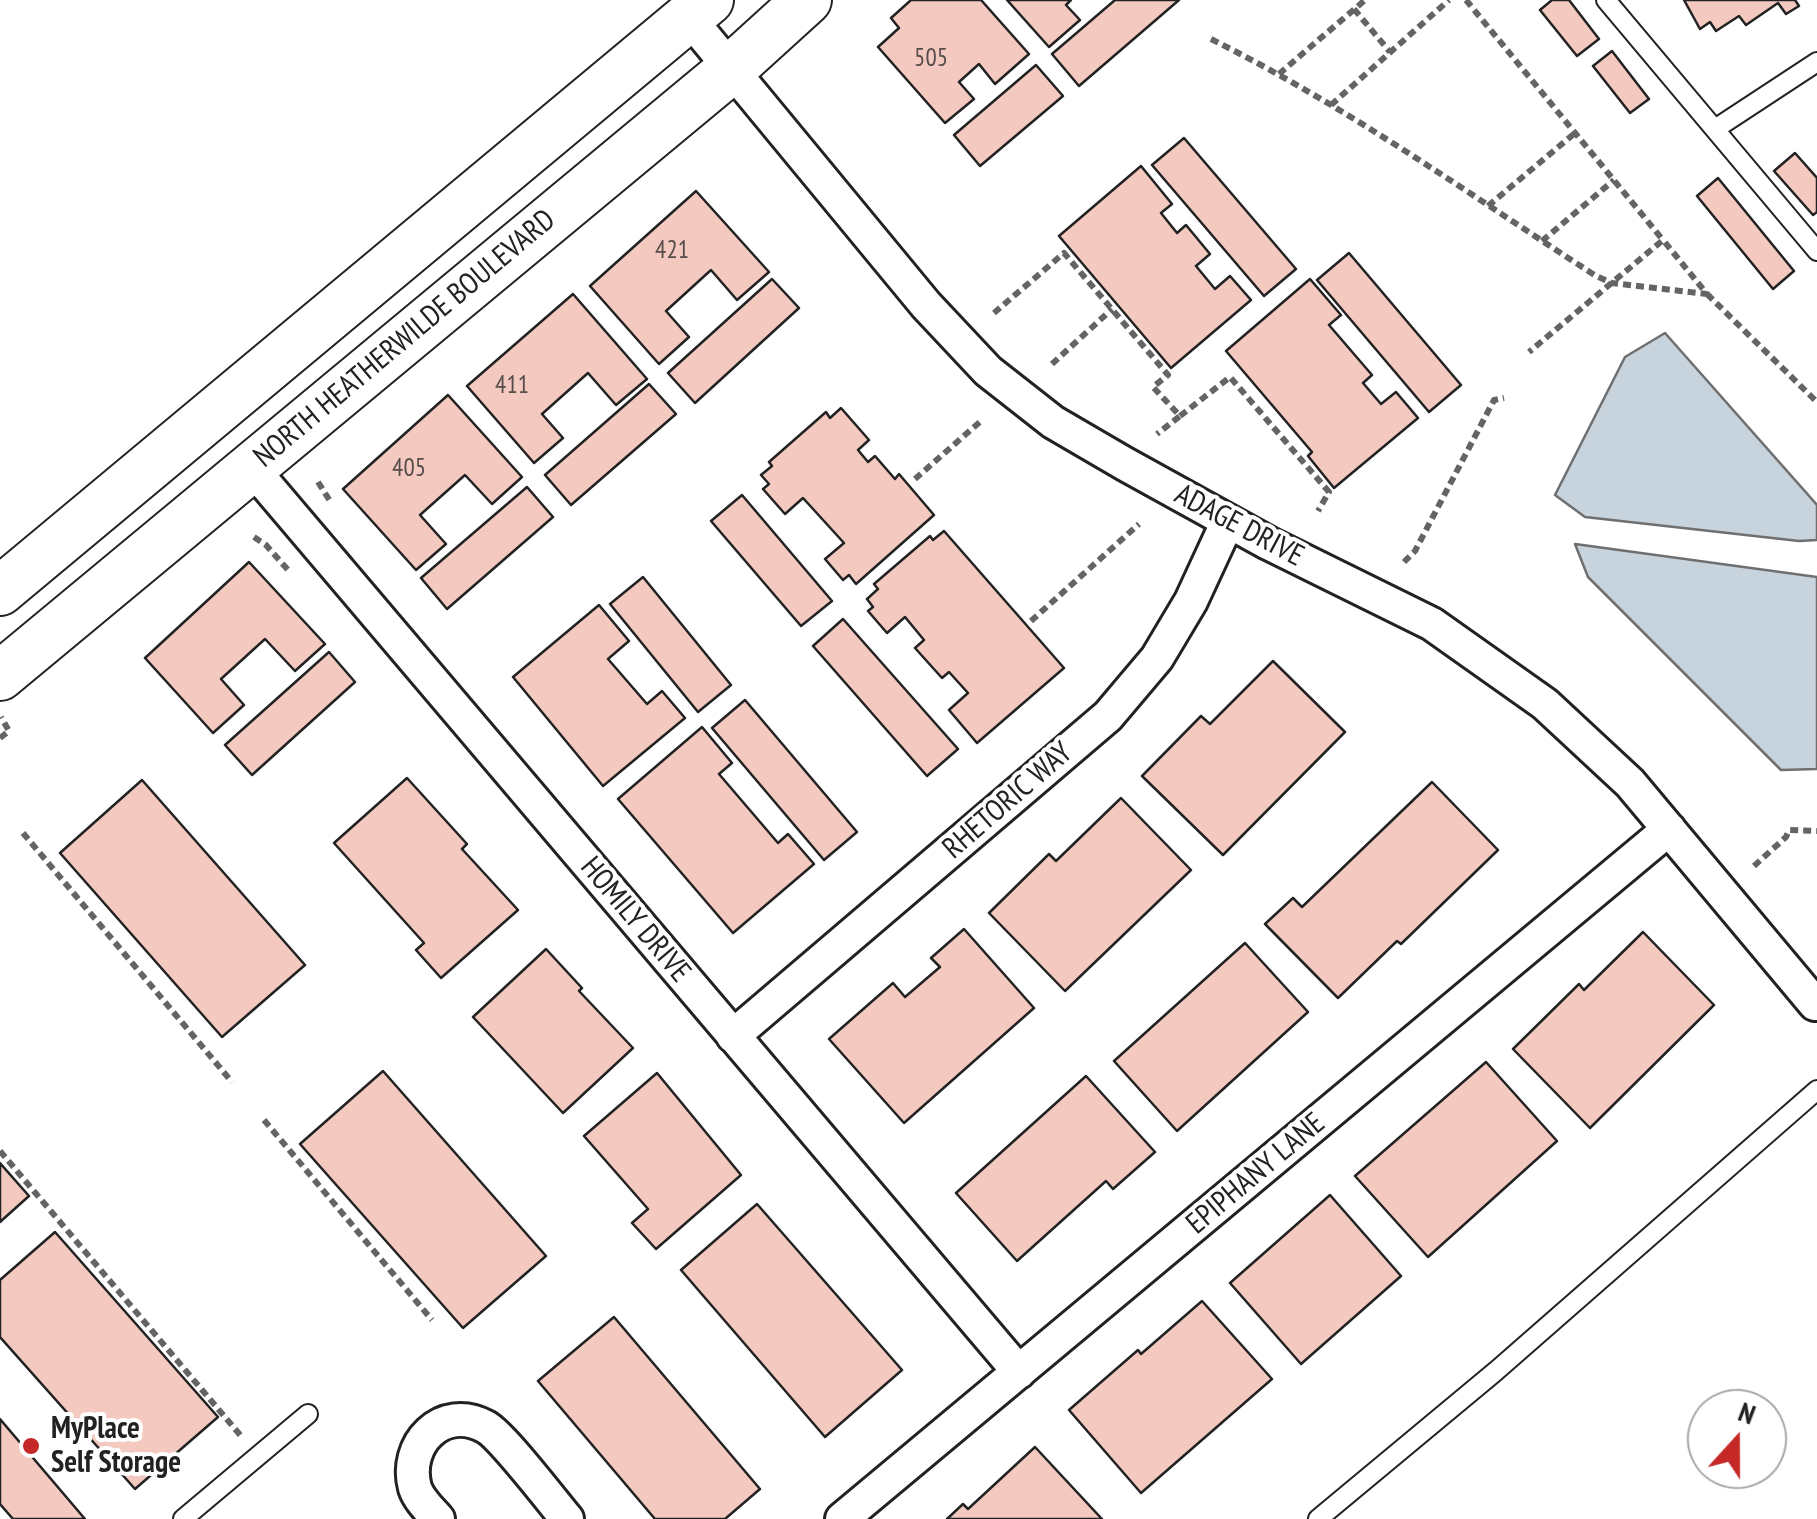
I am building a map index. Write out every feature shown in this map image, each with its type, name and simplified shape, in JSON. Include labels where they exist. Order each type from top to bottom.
[{"type":"main road","name":"NORTH HEATHERWILDE BOULEVARD","points":[[0,676],[730,70],[807,0]]},
{"type":"main road","points":[[0,591],[699,9]]},
{"type":"street","name":"ADAGE DRIVE","points":[[699,9],[730,70],[926,305],[988,371],[1053,422],[1228,521],[1432,624],[1545,704],[1630,784],[1816,1005]]},
{"type":"street","name":"HOMILY DRIVE","points":[[251,467],[1019,1372]]},
{"type":"street","name":"RHETORIC WAY","points":[[734,1036],[1108,716],[1157,658],[1191,601],[1228,521]]},
{"type":"street","name":"EPIPHANY LANE","points":[[842,1519],[1669,829]]},
{"type":"street","points":[[438,1519],[416,1493],[411,1466],[420,1443],[436,1424],[461,1419],[488,1427],[568,1519]]},
{"type":"lane","points":[[1606,0],[1817,251]]},
{"type":"lane","points":[[1715,129],[1817,62]]},
{"type":"lane","points":[[1318,1519],[1496,1371],[1817,1090]]},
{"type":"lane","points":[[183,1519],[308,1414]]},
{"type":"path","points":[[1280,74],[1365,0]]},
{"type":"path","points":[[1331,105],[1449,0]]},
{"type":"path","points":[[1466,0],[1707,294],[1817,402]]},
{"type":"path","points":[[1354,9],[1390,52]]},
{"type":"path","points":[[1211,39],[1331,105],[1612,283],[1707,294]]},
{"type":"path","points":[[1488,206],[1575,133]]},
{"type":"path","points":[[1542,241],[1614,180]]},
{"type":"path","points":[[1529,352],[1663,240]]},
{"type":"path","points":[[994,313],[1064,253],[1168,375],[1153,386],[1180,416]]},
{"type":"path","points":[[1052,364],[1112,310]]},
{"type":"path","points":[[1157,434],[1230,377],[1330,492],[1318,511]]},
{"type":"path","points":[[1404,562],[1415,551],[1494,400],[1504,398]]},
{"type":"path","points":[[915,479],[982,420]]},
{"type":"path","points":[[1031,621],[1139,524]]},
{"type":"path","points":[[0,718],[9,731],[0,738]]},
{"type":"path","points":[[1754,866],[1786,838],[1789,830],[1817,831]]},
{"type":"path","points":[[23,833],[232,1082]]},
{"type":"path","points":[[264,1120],[432,1320]]},
{"type":"path","points":[[0,1151],[258,1456]]},
{"type":"shaded area","points":[[1665,333],[1817,505],[1817,540],[1585,517],[1555,495],[1625,357]]},
{"type":"shaded area","points":[[1575,544],[1817,577],[1817,769],[1781,770],[1588,577]]},
{"type":"building","points":[[911,0],[981,0],[1029,54],[995,84],[979,64],[959,82],[974,99],[945,123],[878,47],[899,28],[891,18]]},
{"type":"building","points":[[1007,0],[1071,0],[1066,5],[1080,20],[1049,47]]},
{"type":"building","points":[[1115,0],[1179,0],[1079,86],[1052,54]]},
{"type":"building","points":[[1552,0],[1569,0],[1599,39],[1577,56],[1540,10]]},
{"type":"building","points":[[1684,0],[1795,0],[1799,6],[1786,14],[1778,3],[1746,25],[1739,16],[1716,31],[1710,22],[1700,29]]},
{"type":"building","points":[[1612,51],[1649,99],[1630,113],[1593,66]]},
{"type":"building","points":[[1036,65],[1063,96],[980,166],[954,135]]},
{"type":"building","points":[[1184,138],[1296,269],[1264,296],[1152,165]]},
{"type":"building","points":[[1795,153],[1817,178],[1817,212],[1813,215],[1774,171]]},
{"type":"building","points":[[1141,166],[1172,204],[1161,213],[1177,233],[1186,225],[1210,254],[1196,266],[1215,289],[1230,276],[1251,300],[1171,368],[1059,236]]},
{"type":"building","points":[[1718,178],[1794,271],[1773,289],[1697,196]]},
{"type":"building","points":[[696,191],[769,272],[737,300],[711,270],[666,311],[689,337],[659,364],[590,286]]},
{"type":"building","points":[[1349,253],[1461,385],[1429,412],[1317,280]]},
{"type":"building","points":[[772,279],[799,308],[695,403],[668,373]]},
{"type":"building","points":[[1310,279],[1341,315],[1329,325],[1372,375],[1363,383],[1381,404],[1396,392],[1418,418],[1334,488],[1308,456],[1312,452],[1226,351]]},
{"type":"building","points":[[573,294],[647,379],[616,405],[588,373],[542,414],[563,438],[534,463],[467,386]]},
{"type":"building","points":[[649,384],[676,414],[571,505],[545,475]]},
{"type":"building","points":[[448,395],[522,477],[492,504],[465,475],[420,515],[446,544],[416,570],[343,489]]},
{"type":"building","points":[[841,408],[869,440],[858,450],[868,462],[875,456],[895,479],[899,474],[934,515],[856,584],[849,575],[843,580],[825,559],[844,543],[803,498],[785,514],[763,489],[769,484],[761,475],[772,466],[769,462],[826,412],[830,418]]},
{"type":"building","points":[[527,487],[553,517],[447,609],[421,578]]},
{"type":"building","points":[[742,495],[832,601],[801,626],[711,521]]},
{"type":"building","points":[[944,531],[1064,668],[977,743],[949,710],[968,693],[949,672],[942,678],[915,648],[924,640],[905,617],[887,633],[868,611],[873,607],[867,599],[878,589],[874,584],[930,536],[933,540]]},
{"type":"building","points":[[249,562],[325,644],[295,671],[265,639],[221,679],[244,705],[213,733],[145,658]]},
{"type":"building","points":[[643,577],[731,685],[698,712],[610,604]]},
{"type":"building","points":[[599,605],[629,641],[608,659],[647,704],[662,691],[685,718],[603,786],[513,677]]},
{"type":"building","points":[[843,619],[958,749],[927,776],[813,646]]},
{"type":"building","points":[[329,652],[355,682],[252,775],[225,745]]},
{"type":"building","points":[[1273,661],[1345,732],[1223,855],[1142,776],[1201,716],[1210,724]]},
{"type":"building","points":[[745,700],[857,832],[824,860],[712,728]]},
{"type":"building","points":[[702,727],[732,763],[719,774],[778,843],[788,834],[814,864],[733,933],[618,799]]},
{"type":"building","points":[[407,778],[467,844],[462,849],[518,910],[441,978],[416,950],[424,943],[334,843]]},
{"type":"building","points":[[142,780],[305,965],[222,1037],[60,853]]},
{"type":"building","points":[[1432,782],[1498,850],[1401,944],[1397,941],[1338,998],[1265,924],[1293,898],[1302,907]]},
{"type":"building","points":[[1121,798],[1191,870],[1065,991],[989,913],[1049,854],[1056,861]]},
{"type":"building","points":[[964,929],[1034,1008],[904,1123],[829,1039],[893,983],[905,997],[940,967],[931,958]]},
{"type":"building","points":[[1643,932],[1714,1005],[1590,1128],[1513,1049],[1579,984],[1584,990]]},
{"type":"building","points":[[1245,943],[1308,1012],[1177,1131],[1114,1061]]},
{"type":"building","points":[[546,949],[633,1048],[563,1113],[473,1017]]},
{"type":"building","points":[[1486,1062],[1557,1141],[1428,1257],[1355,1176]]},
{"type":"building","points":[[383,1071],[546,1256],[463,1328],[300,1144]]},
{"type":"building","points":[[657,1073],[741,1175],[656,1249],[632,1223],[648,1209],[584,1136]]},
{"type":"building","points":[[1086,1076],[1155,1152],[1113,1189],[1106,1181],[1017,1261],[956,1193]]},
{"type":"building","points":[[0,1163],[29,1196],[0,1222]]},
{"type":"building","points":[[1330,1195],[1401,1276],[1301,1364],[1230,1283]]},
{"type":"building","points":[[757,1204],[902,1370],[825,1437],[681,1270]]},
{"type":"building","points":[[55,1232],[218,1417],[135,1489],[0,1337],[0,1280]]},
{"type":"building","points":[[1202,1301],[1272,1379],[1141,1493],[1069,1410]]},
{"type":"building","points":[[614,1317],[760,1489],[725,1519],[655,1519],[538,1381]]},
{"type":"building","points":[[0,1419],[85,1519],[13,1519],[0,1504]]},
{"type":"building","points":[[1035,1447],[1102,1519],[947,1519],[963,1504],[968,1509]]},
{"type":"place","name":"MyPlace Self Storage","points":[[31,1446]]}]
